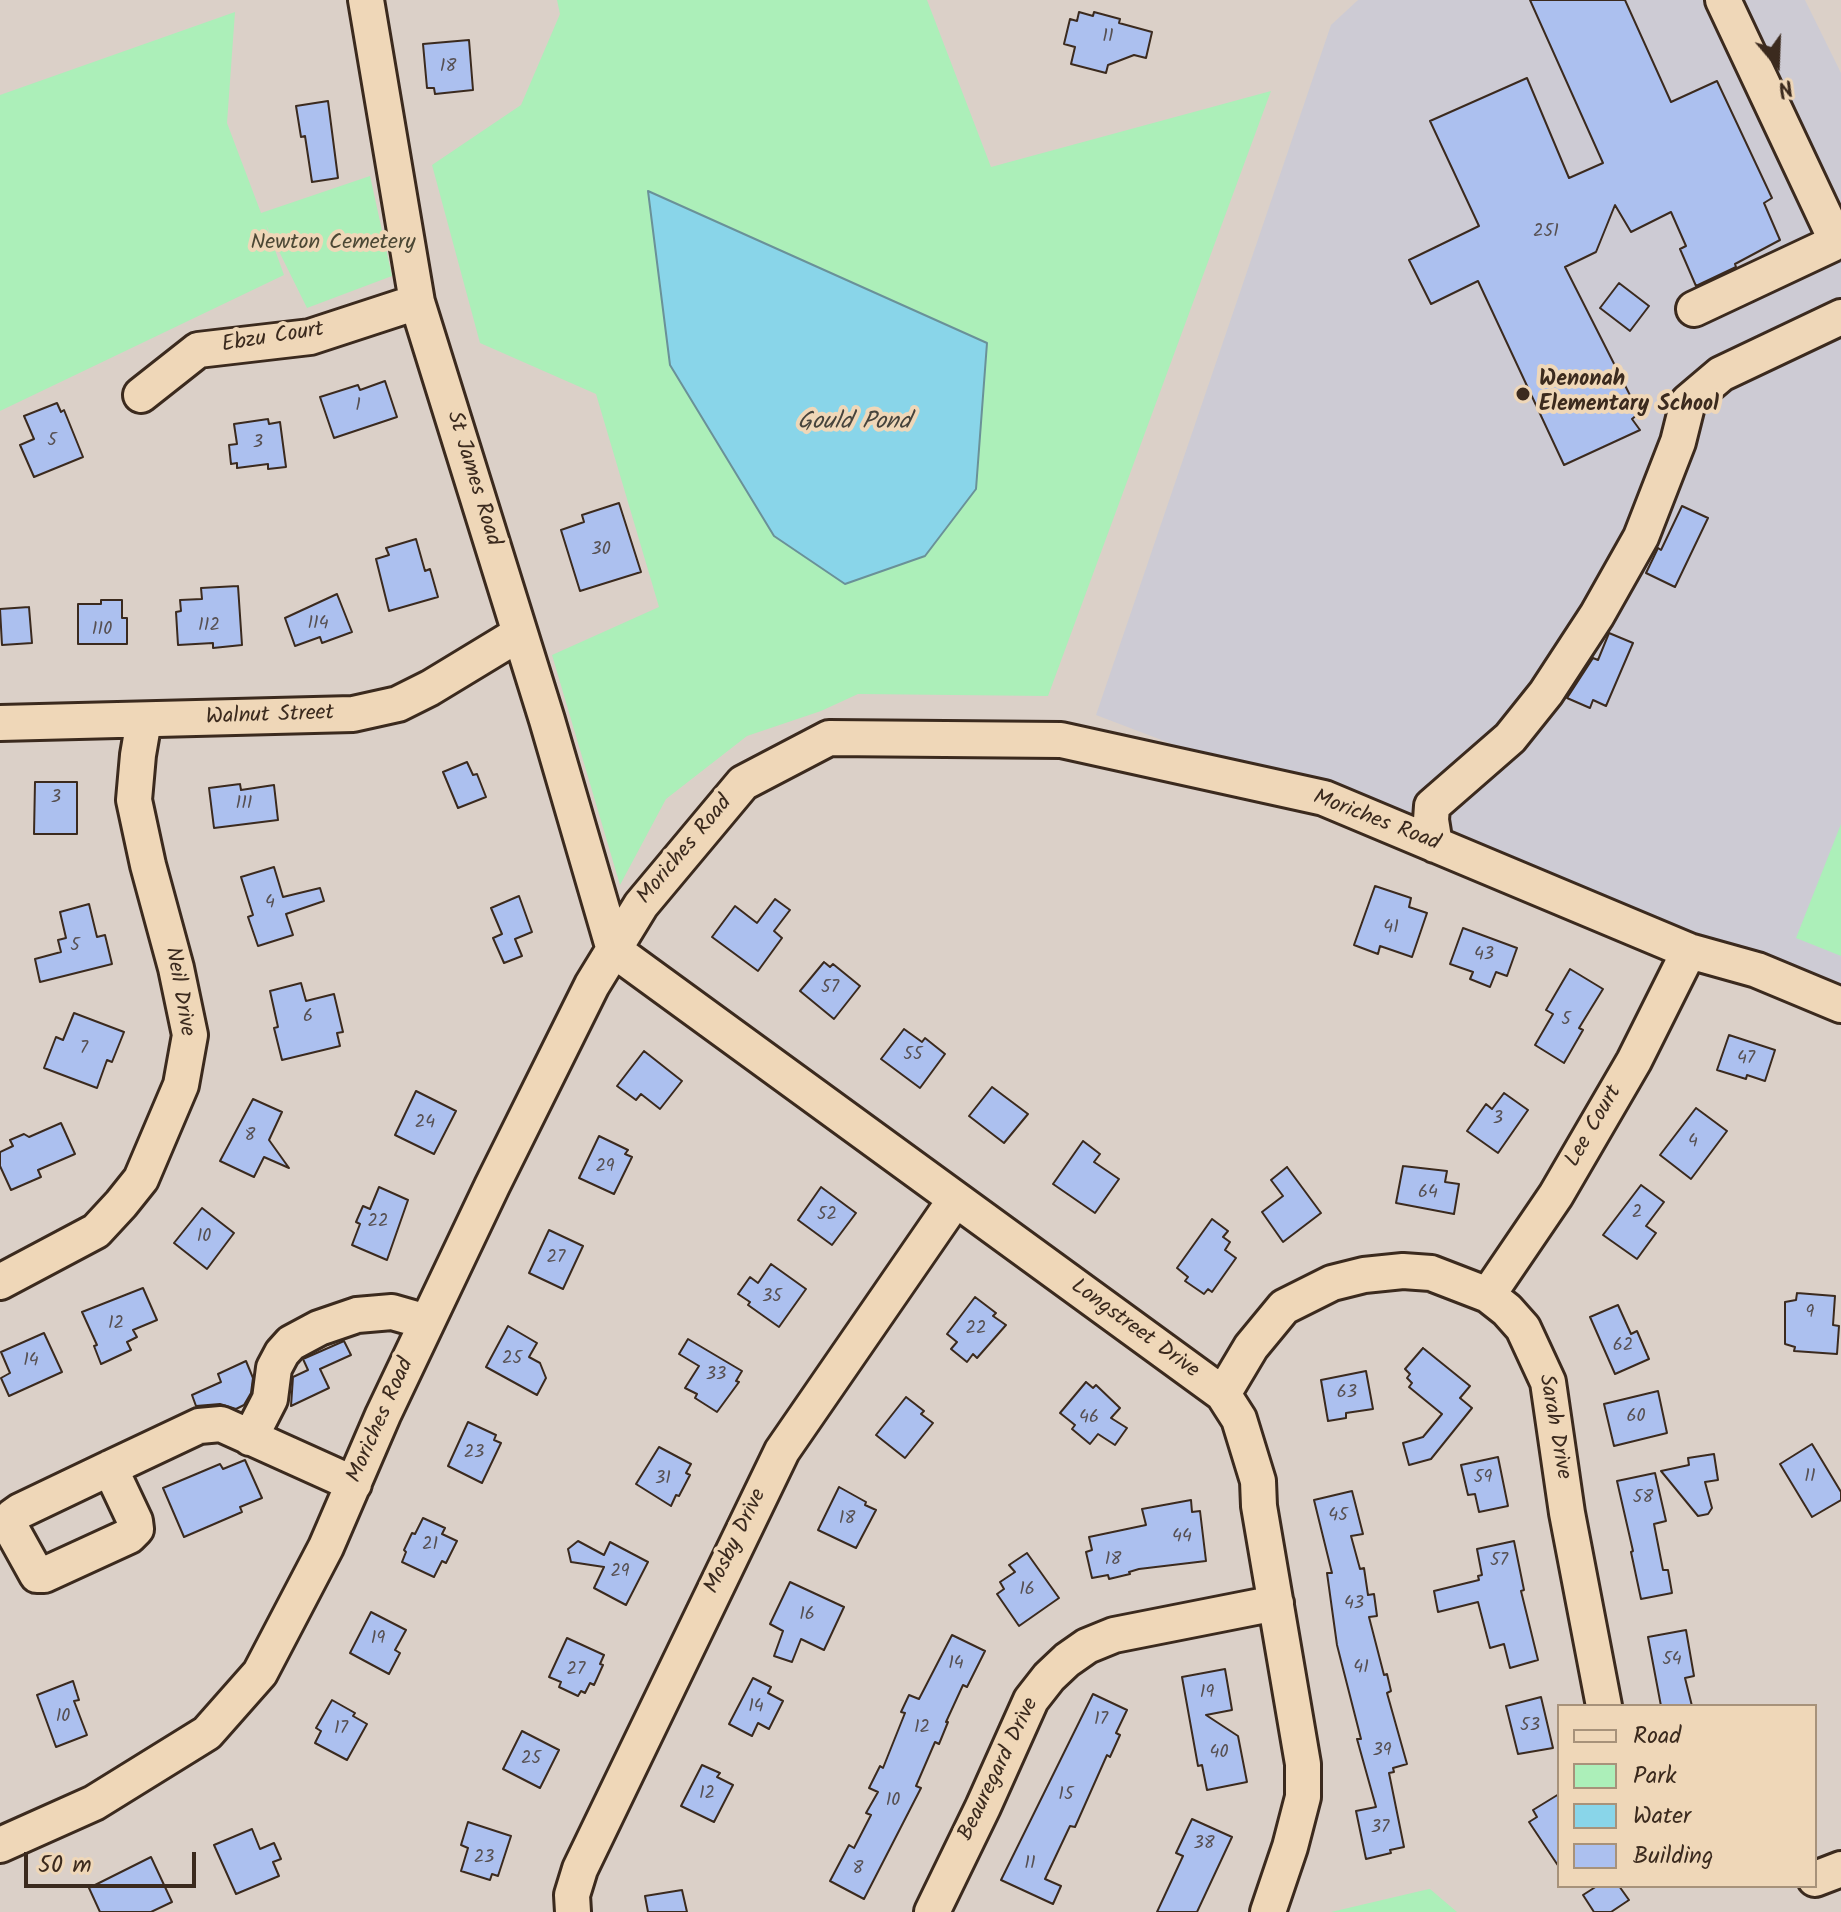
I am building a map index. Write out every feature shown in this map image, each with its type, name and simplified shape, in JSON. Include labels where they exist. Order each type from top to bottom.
[{"type":"street","name":"St James Road","points":[[366,0],[417,302],[614,950]]},
{"type":"street","points":[[1694,309],[1839,241],[1723,0]]},
{"type":"street","name":"Ebzu Court","points":[[141,395],[198,350],[310,337],[417,302]]},
{"type":"street","points":[[1435,845],[1432,806],[1510,738],[1546,693],[1597,615],[1641,537],[1678,442],[1688,402],[1721,374],[1841,317]]},
{"type":"street","name":"Walnut Street","points":[[0,723],[353,714],[398,704],[519,634]]},
{"type":"street","name":"Neil Drive","points":[[0,1282],[96,1231],[121,1204],[141,1179],[181,1085],[190,1035],[134,800],[144,720]]},
{"type":"street","name":"Moriches Road","points":[[0,1845],[94,1803],[207,1733],[260,1673],[326,1547],[427,1322],[585,998],[641,905],[743,783],[829,738],[1061,740],[1324,798],[1689,951],[1757,970],[1841,1005]]},
{"type":"street","name":"Longstreet Drive","points":[[614,950],[1223,1394],[1239,1419],[1258,1481],[1259,1506],[1303,1764],[1303,1797],[1268,1912]]},
{"type":"street","name":"Lee Court","points":[[1488,1295],[1571,1168],[1634,1061],[1689,951]]},
{"type":"street","name":"Mosby Drive","points":[[573,1912],[572,1895],[580,1869],[782,1451],[955,1200]]},
{"type":"street","name":"Sarah Drive","points":[[1223,1394],[1251,1347],[1284,1307],[1332,1283],[1364,1275],[1403,1271],[1431,1273],[1488,1295],[1523,1328],[1543,1365],[1548,1382],[1567,1513],[1604,1704]]},
{"type":"street","points":[[250,1438],[270,1399],[274,1368],[282,1353],[303,1335],[338,1321],[375,1313],[392,1312],[427,1322]]},
{"type":"street","points":[[110,1468],[199,1426],[221,1424],[354,1484]]},
{"type":"street","name":"Beauregard Drive","points":[[932,1912],[1031,1700],[1067,1660],[1087,1646],[1114,1635],[1276,1603]]},
{"type":"street","points":[[1817,1878],[1841,1869]]},
{"type":"shaded area","name":"Wenonah Elementary School","points":[[1358,0],[1805,0],[1841,73],[1841,999],[1096,715],[1331,25]]},
{"type":"green space","points":[[557,0],[927,0],[991,167],[1271,91],[1048,696],[858,694],[821,711],[747,736],[666,799],[620,885],[552,655],[659,607],[596,394],[480,343],[432,165],[521,105],[560,14]]},
{"type":"green space","name":"Newton Cemetery","points":[[235,12],[227,123],[261,213],[370,176],[392,276],[307,308],[266,225],[284,275],[0,411],[0,95]]},
{"type":"green space","points":[[1841,824],[1841,956],[1796,938]]},
{"type":"green space","points":[[1429,1889],[1457,1912],[1331,1912]]},
{"type":"water","name":"Gould Pond","points":[[648,191],[987,343],[976,489],[925,556],[845,584],[774,536],[670,365]]},
{"type":"building","points":[[1530,0],[1625,0],[1671,102],[1717,81],[1772,198],[1764,203],[1780,240],[1735,264],[1736,267],[1696,286],[1680,249],[1686,246],[1671,212],[1631,232],[1615,205],[1596,252],[1565,267],[1639,413],[1632,419],[1640,430],[1564,465],[1478,281],[1431,304],[1409,260],[1479,226],[1430,121],[1527,78],[1569,178],[1603,163]]},
{"type":"building","points":[[1079,12],[1093,16],[1094,12],[1120,19],[1119,23],[1152,32],[1146,58],[1134,55],[1108,65],[1106,73],[1071,64],[1075,47],[1064,44],[1070,19],[1077,21]]},
{"type":"building","points":[[469,40],[473,90],[435,94],[434,88],[427,88],[423,44]]},
{"type":"building","points":[[328,101],[338,178],[312,182],[305,136],[301,137],[296,106]]},
{"type":"building","points":[[1619,283],[1649,306],[1630,331],[1600,308]]},
{"type":"building","points":[[385,381],[397,417],[334,438],[320,397],[358,385],[360,390]]},
{"type":"building","points":[[57,403],[61,412],[64,410],[83,457],[34,477],[20,445],[34,439],[24,416]]},
{"type":"building","points":[[268,419],[269,424],[280,422],[286,467],[268,469],[268,464],[237,468],[237,463],[231,464],[229,445],[237,444],[234,424]]},
{"type":"building","points":[[619,503],[641,572],[580,591],[561,530],[584,522],[582,515]]},
{"type":"building","points":[[1682,506],[1708,518],[1675,587],[1646,573]]},
{"type":"building","points":[[416,539],[425,571],[430,569],[438,597],[389,611],[376,559],[389,555],[386,548]]},
{"type":"building","points":[[238,586],[242,645],[213,648],[213,643],[178,645],[176,612],[181,611],[180,600],[202,599],[201,588]]},
{"type":"building","points":[[337,594],[352,632],[322,643],[320,637],[295,646],[285,618]]},
{"type":"building","points":[[101,600],[122,600],[122,618],[127,618],[127,644],[78,644],[78,604],[101,604]]},
{"type":"building","points":[[29,607],[32,643],[2,645],[0,609]]},
{"type":"building","points":[[1609,633],[1633,643],[1606,706],[1593,700],[1590,708],[1567,698],[1593,658],[1598,660]]},
{"type":"building","points":[[467,762],[473,775],[477,774],[486,797],[458,808],[443,772]]},
{"type":"building","points":[[35,782],[77,782],[77,834],[34,834]]},
{"type":"building","points":[[240,784],[241,790],[274,785],[278,820],[214,828],[209,788]]},
{"type":"building","points":[[274,867],[283,897],[320,888],[324,901],[286,914],[293,935],[258,946],[248,917],[253,915],[241,877]]},
{"type":"building","points":[[1375,886],[1411,898],[1409,907],[1427,913],[1412,957],[1380,946],[1378,954],[1354,945]]},
{"type":"building","points":[[519,896],[532,932],[515,939],[522,956],[504,963],[493,938],[502,934],[491,908]]},
{"type":"building","points":[[775,899],[790,910],[774,931],[782,938],[758,971],[712,937],[735,906],[757,923]]},
{"type":"building","points":[[89,904],[97,937],[105,935],[112,964],[40,982],[35,959],[61,952],[58,940],[66,938],[60,912]]},
{"type":"building","points":[[1463,928],[1517,948],[1507,976],[1496,972],[1490,987],[1470,979],[1473,972],[1450,964]]},
{"type":"building","points":[[824,962],[830,967],[833,964],[860,986],[834,1019],[800,991]]},
{"type":"building","points":[[1570,969],[1603,989],[1579,1028],[1583,1030],[1564,1063],[1535,1045],[1553,1014],[1546,1010]]},
{"type":"building","points":[[301,983],[306,1001],[334,994],[343,1032],[337,1033],[340,1046],[282,1060],[270,991]]},
{"type":"building","points":[[74,1013],[124,1032],[112,1062],[107,1060],[97,1088],[44,1068],[56,1037],[63,1040]]},
{"type":"building","points":[[904,1029],[922,1042],[925,1038],[945,1054],[920,1088],[881,1059]]},
{"type":"building","points":[[1729,1035],[1775,1050],[1765,1081],[1717,1070]]},
{"type":"building","points":[[644,1051],[682,1081],[660,1109],[641,1094],[636,1100],[617,1086]]},
{"type":"building","points":[[992,1087],[1028,1114],[1004,1143],[969,1116]]},
{"type":"building","points":[[416,1091],[456,1111],[434,1154],[395,1135]]},
{"type":"building","points":[[1504,1093],[1528,1110],[1498,1153],[1467,1131],[1486,1104],[1492,1109]]},
{"type":"building","points":[[253,1099],[282,1112],[269,1140],[289,1168],[264,1157],[254,1177],[220,1161]]},
{"type":"building","points":[[1696,1108],[1727,1131],[1691,1179],[1660,1155]]},
{"type":"building","points":[[61,1123],[75,1154],[38,1170],[41,1177],[11,1190],[0,1166],[0,1152],[13,1146],[10,1140],[24,1134],[29,1137]]},
{"type":"building","points":[[599,1136],[628,1150],[625,1154],[632,1157],[614,1194],[579,1178]]},
{"type":"building","points":[[1083,1141],[1100,1154],[1094,1162],[1119,1179],[1095,1213],[1053,1184]]},
{"type":"building","points":[[1403,1166],[1447,1171],[1445,1182],[1459,1184],[1454,1214],[1396,1203]]},
{"type":"building","points":[[1287,1167],[1321,1213],[1283,1242],[1262,1212],[1283,1196],[1271,1180]]},
{"type":"building","points":[[1641,1185],[1664,1202],[1646,1226],[1656,1233],[1637,1259],[1603,1235]]},
{"type":"building","points":[[379,1187],[408,1200],[387,1260],[352,1245],[363,1206],[370,1209]]},
{"type":"building","points":[[821,1187],[856,1213],[832,1245],[798,1220]]},
{"type":"building","points":[[202,1208],[234,1233],[207,1269],[174,1243]]},
{"type":"building","points":[[1212,1219],[1228,1231],[1223,1237],[1230,1242],[1225,1250],[1236,1258],[1212,1292],[1208,1289],[1204,1294],[1185,1281],[1188,1277],[1177,1268]]},
{"type":"building","points":[[549,1230],[583,1246],[563,1289],[529,1273]]},
{"type":"building","points":[[771,1264],[806,1289],[779,1327],[738,1294],[750,1277],[758,1283]]},
{"type":"building","points":[[143,1288],[157,1320],[133,1330],[137,1337],[127,1342],[131,1350],[101,1364],[94,1346],[97,1345],[82,1312]]},
{"type":"building","points":[[1797,1293],[1835,1296],[1833,1325],[1839,1326],[1837,1354],[1794,1351],[1795,1347],[1785,1344],[1785,1302],[1796,1300]]},
{"type":"building","points":[[975,1297],[1006,1325],[977,1358],[973,1354],[967,1362],[951,1349],[957,1342],[947,1334]]},
{"type":"building","points":[[1618,1305],[1631,1334],[1637,1331],[1649,1359],[1615,1374],[1590,1317]]},
{"type":"building","points":[[508,1326],[537,1343],[529,1357],[540,1363],[546,1378],[537,1395],[486,1367]]},
{"type":"building","points":[[44,1333],[62,1372],[9,1396],[1,1378],[10,1373],[1,1352]]},
{"type":"building","points":[[688,1339],[742,1371],[736,1381],[739,1382],[717,1412],[685,1388],[699,1366],[679,1354]]},
{"type":"building","points":[[344,1341],[351,1355],[320,1369],[329,1388],[291,1406],[293,1377],[308,1370],[303,1359]]},
{"type":"building","points":[[1423,1348],[1470,1386],[1460,1398],[1472,1408],[1431,1459],[1409,1465],[1403,1443],[1423,1437],[1442,1414],[1409,1387],[1412,1383],[1407,1378],[1410,1374],[1405,1369]]},
{"type":"building","points":[[246,1361],[253,1378],[251,1393],[244,1405],[236,1409],[220,1404],[196,1406],[192,1395],[221,1382],[218,1374]]},
{"type":"building","points":[[1366,1371],[1373,1409],[1346,1413],[1346,1418],[1328,1421],[1321,1380]]},
{"type":"building","points":[[1086,1382],[1093,1388],[1096,1385],[1120,1408],[1111,1418],[1127,1428],[1115,1445],[1098,1434],[1090,1444],[1072,1429],[1075,1425],[1060,1413]]},
{"type":"building","points":[[1658,1391],[1667,1433],[1614,1446],[1604,1404]]},
{"type":"building","points":[[906,1397],[924,1411],[921,1414],[933,1423],[905,1458],[876,1435]]},
{"type":"building","points":[[468,1422],[496,1435],[494,1440],[501,1443],[482,1483],[448,1466]]},
{"type":"building","points":[[1812,1444],[1841,1492],[1841,1500],[1812,1517],[1780,1464]]},
{"type":"building","points":[[659,1447],[691,1464],[686,1473],[690,1475],[671,1506],[636,1484]]},
{"type":"building","points":[[1714,1454],[1718,1480],[1705,1482],[1712,1508],[1708,1514],[1698,1516],[1661,1471],[1689,1465],[1688,1458]]},
{"type":"building","points":[[1498,1457],[1508,1506],[1479,1512],[1475,1494],[1468,1495],[1461,1465]]},
{"type":"building","points":[[245,1460],[262,1498],[240,1507],[242,1512],[184,1537],[163,1488],[220,1464],[223,1469]]},
{"type":"building","points":[[1655,1473],[1666,1521],[1654,1524],[1663,1570],[1668,1570],[1672,1593],[1641,1599],[1617,1481]]},
{"type":"building","points":[[839,1487],[876,1510],[856,1548],[818,1530]]},
{"type":"building","points":[[1352,1491],[1363,1534],[1351,1536],[1360,1569],[1364,1568],[1368,1595],[1374,1594],[1377,1616],[1369,1617],[1384,1675],[1387,1674],[1391,1691],[1387,1693],[1407,1764],[1393,1768],[1394,1772],[1389,1773],[1404,1847],[1366,1859],[1356,1811],[1376,1807],[1357,1739],[1361,1739],[1337,1645],[1327,1573],[1332,1573],[1314,1500]]},
{"type":"building","points":[[1191,1500],[1192,1512],[1200,1511],[1206,1561],[1139,1569],[1109,1579],[1108,1575],[1092,1578],[1086,1552],[1092,1550],[1089,1537],[1146,1525],[1142,1509]]},
{"type":"building","points":[[423,1518],[445,1528],[442,1534],[457,1541],[446,1563],[442,1561],[434,1577],[402,1562],[412,1533],[415,1534]]},
{"type":"building","points":[[578,1541],[604,1555],[610,1542],[648,1562],[626,1605],[594,1588],[604,1567],[571,1562],[568,1549]]},
{"type":"building","points":[[1514,1541],[1524,1590],[1521,1591],[1538,1660],[1510,1668],[1504,1644],[1490,1648],[1478,1602],[1438,1612],[1434,1591],[1479,1580],[1478,1576],[1482,1575],[1477,1549]]},
{"type":"building","points":[[1027,1553],[1059,1598],[1019,1626],[997,1594],[1004,1589],[1000,1582],[1015,1572],[1009,1565]]},
{"type":"building","points":[[790,1582],[844,1607],[824,1650],[801,1639],[792,1662],[774,1656],[783,1631],[770,1624]]},
{"type":"building","points":[[371,1612],[406,1630],[395,1650],[400,1653],[389,1674],[350,1653]]},
{"type":"building","points":[[1686,1630],[1694,1676],[1685,1678],[1692,1704],[1661,1704],[1648,1637]]},
{"type":"building","points":[[952,1635],[985,1651],[967,1687],[963,1685],[939,1744],[935,1742],[916,1786],[921,1788],[864,1899],[830,1881],[849,1845],[854,1848],[871,1815],[866,1813],[878,1792],[869,1788],[880,1766],[883,1768],[909,1695],[919,1699]]},
{"type":"building","points":[[567,1638],[604,1655],[594,1685],[590,1683],[585,1693],[581,1691],[578,1696],[559,1687],[561,1682],[549,1677]]},
{"type":"building","points":[[1225,1669],[1232,1710],[1206,1715],[1238,1736],[1247,1782],[1207,1790],[1202,1765],[1198,1766],[1182,1677]]},
{"type":"building","points":[[753,1678],[771,1687],[768,1693],[783,1701],[769,1729],[758,1723],[752,1736],[729,1724]]},
{"type":"building","points":[[73,1681],[79,1700],[74,1701],[87,1735],[56,1747],[37,1695]]},
{"type":"building","points":[[1093,1694],[1127,1710],[1116,1733],[1120,1735],[1110,1757],[1107,1755],[1075,1827],[1070,1826],[1045,1879],[1061,1886],[1053,1904],[1001,1880]]},
{"type":"building","points":[[1541,1697],[1553,1748],[1518,1754],[1506,1706]]},
{"type":"building","points":[[332,1700],[367,1724],[347,1760],[315,1743],[321,1731],[316,1728]]},
{"type":"building","points":[[522,1731],[559,1750],[540,1788],[503,1769]]},
{"type":"building","points":[[702,1765],[720,1773],[717,1777],[733,1785],[714,1822],[681,1806]]},
{"type":"building","points":[[1557,1795],[1557,1864],[1529,1822],[1537,1817],[1533,1810]]},
{"type":"building","points":[[1192,1819],[1232,1837],[1197,1912],[1157,1912],[1183,1856],[1176,1853]]},
{"type":"building","points":[[468,1822],[511,1836],[498,1876],[492,1874],[490,1880],[461,1871],[468,1848],[461,1845]]},
{"type":"building","points":[[252,1829],[260,1849],[274,1843],[281,1859],[273,1862],[279,1876],[236,1894],[214,1845]]},
{"type":"building","points":[[151,1857],[172,1902],[151,1912],[100,1912],[89,1888]]},
{"type":"building","points":[[1594,1888],[1620,1888],[1629,1900],[1611,1912],[1594,1912],[1583,1895]]},
{"type":"building","points":[[682,1890],[687,1912],[648,1912],[645,1896]]},
{"type":"place","name":"Wenonah Elementary School","points":[[1523,394]]}]
